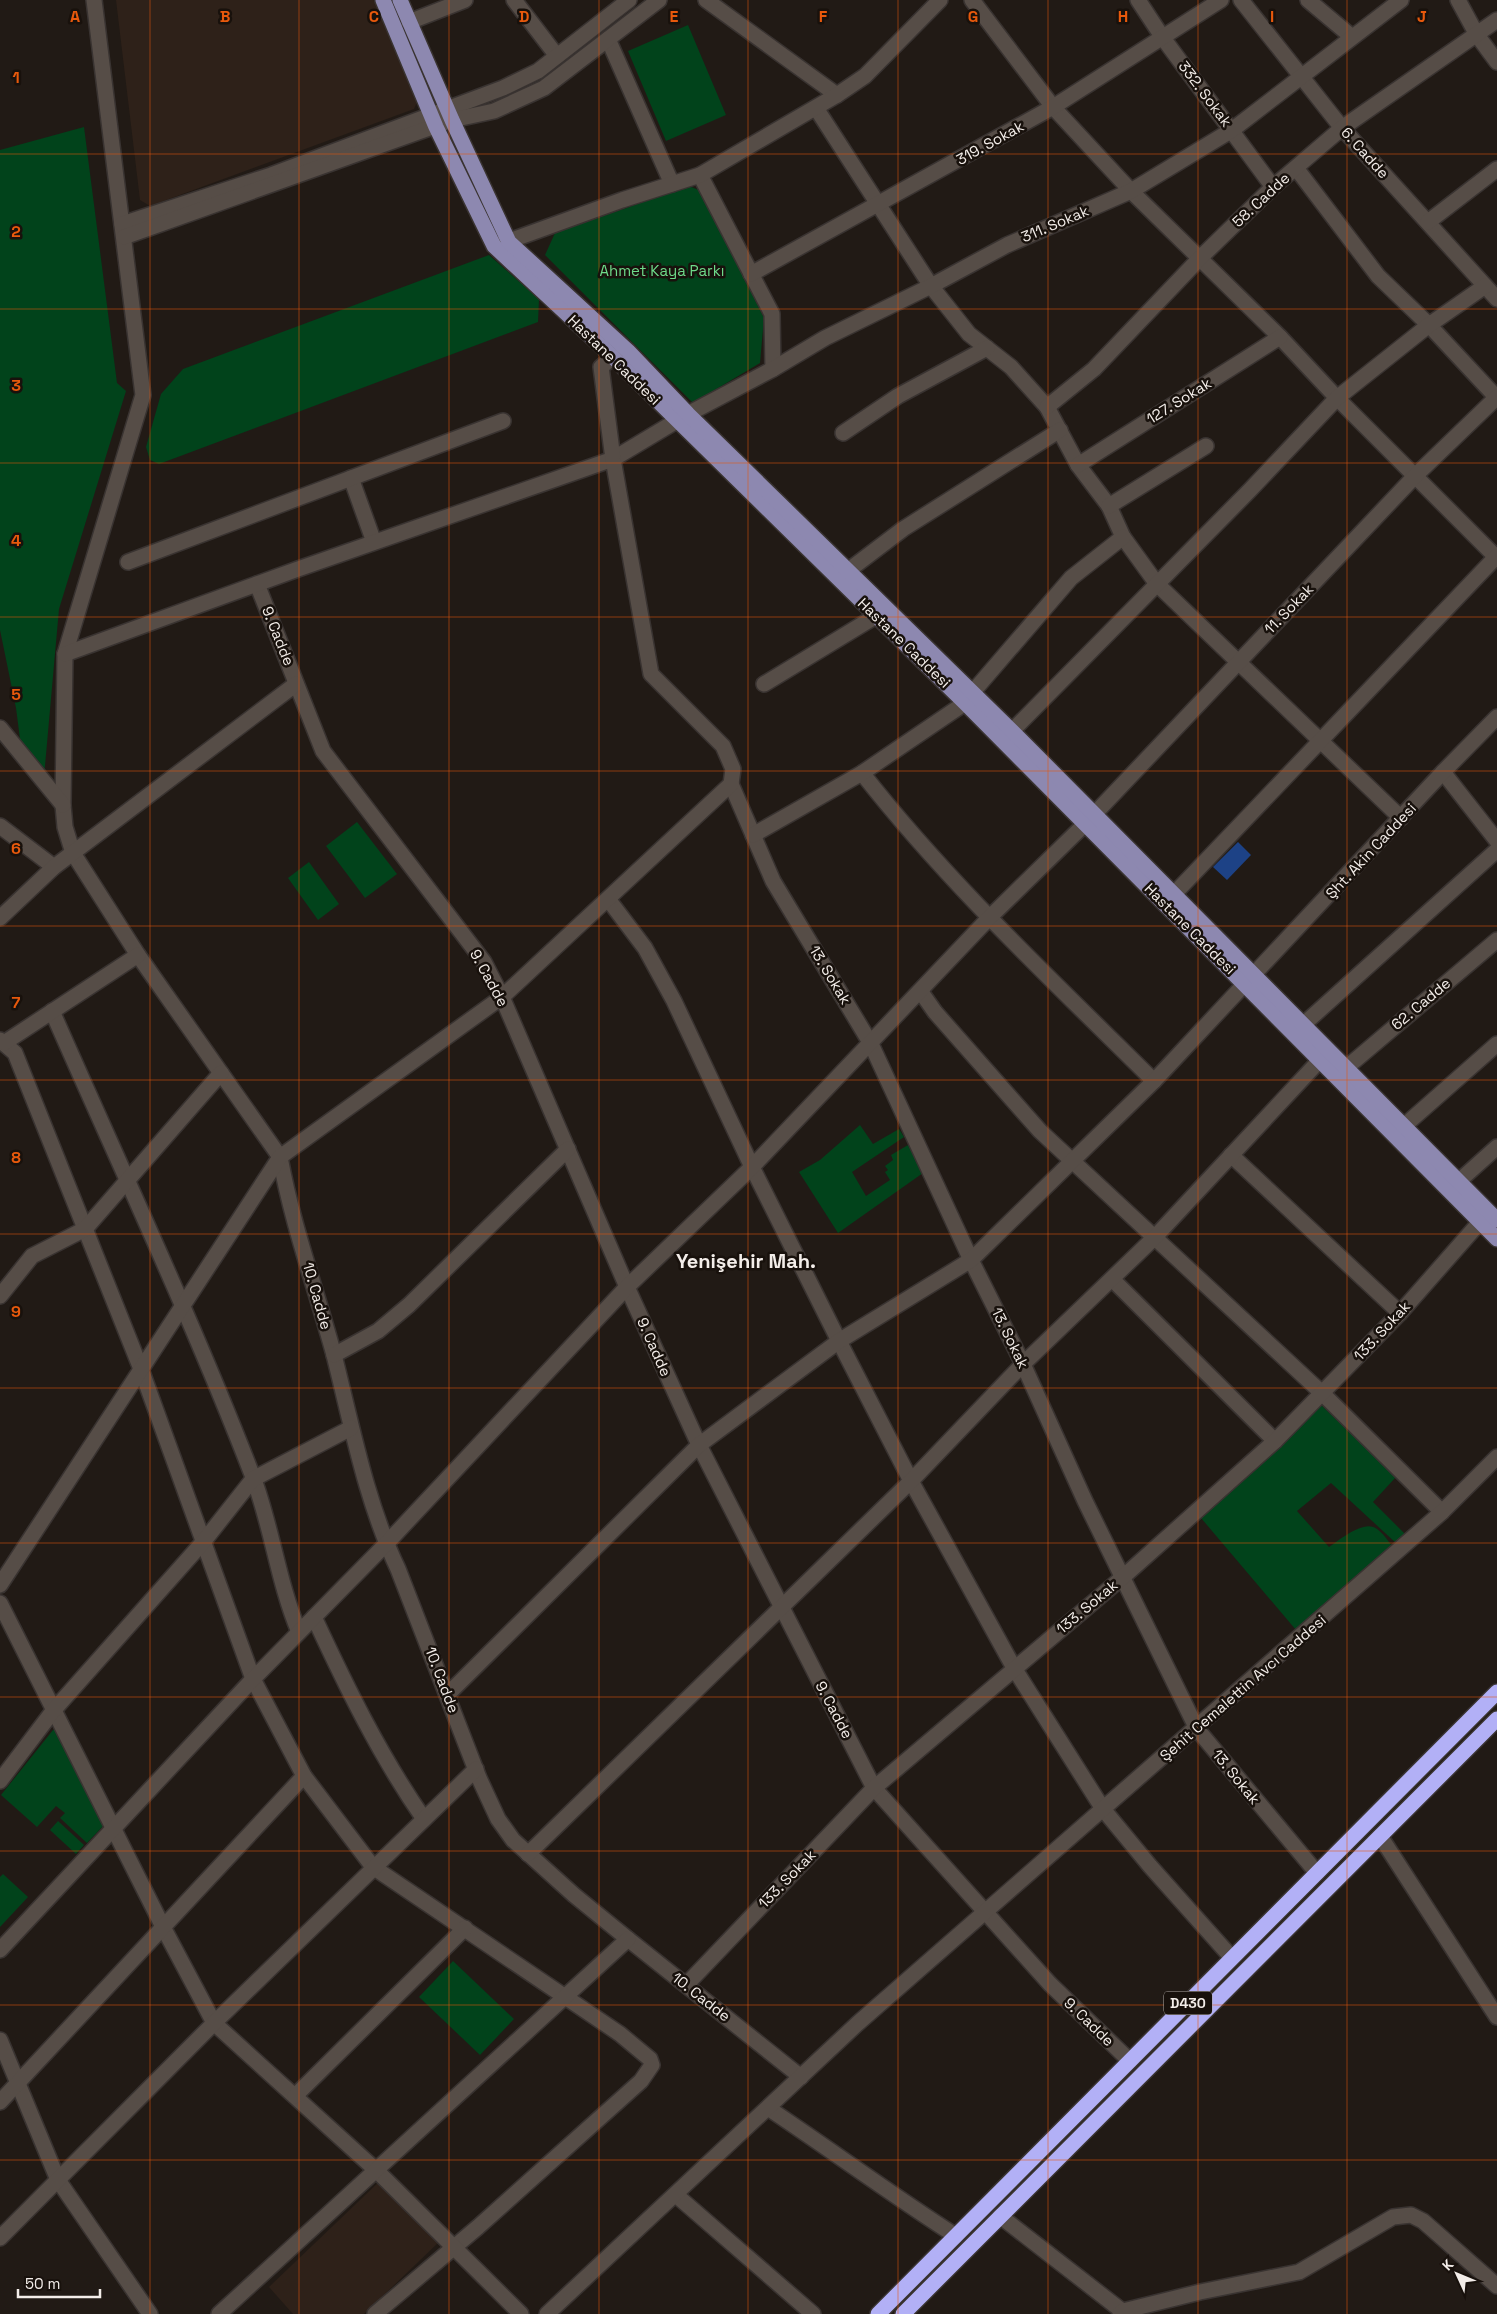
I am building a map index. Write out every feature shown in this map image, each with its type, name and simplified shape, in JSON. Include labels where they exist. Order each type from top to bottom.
[{"type":"highway","name":"D430","points":[[878,2314],[1497,1692]]},
{"type":"highway","name":"D430","points":[[903,2314],[1497,1719]]},
{"type":"main road","name":"Hastane Caddesi","points":[[383,0],[433,121],[494,246],[613,357],[848,570],[969,698],[1089,820],[1250,980],[1304,1024],[1497,1220]]},
{"type":"main road","name":"Hastane Caddesi","points":[[400,0],[450,115],[509,242],[628,351],[682,418],[876,616],[969,698],[1012,731],[1089,820],[1174,894],[1320,1060],[1497,1239]]},
{"type":"street","points":[[94,0],[142,395],[65,654],[63,805],[65,827],[73,853],[138,955],[280,1157]]},
{"type":"street","points":[[409,22],[465,0]]},
{"type":"street","points":[[514,0],[557,56]]},
{"type":"street","points":[[123,230],[271,175],[450,115],[538,71],[629,0]]},
{"type":"street","points":[[450,115],[494,111],[544,88],[659,0]]},
{"type":"street","points":[[707,0],[837,95]]},
{"type":"street","points":[[494,246],[622,200],[700,175],[816,108],[865,76],[940,0]]},
{"type":"street","points":[[972,0],[1053,107],[1131,191],[1280,337],[1337,398],[1496,557],[1320,739],[1174,894]]},
{"type":"street","name":"332. Sokak","points":[[1138,0],[1163,38],[1273,187]]},
{"type":"street","name":"319. Sokak","points":[[751,274],[1053,107],[1222,0]]},
{"type":"street","name":"6. Cadde","points":[[1241,0],[1342,128],[1497,299]]},
{"type":"street","points":[[1308,0],[1352,37]]},
{"type":"street","name":"311. Sokak","points":[[65,654],[256,584],[612,459],[825,338],[1007,245],[1131,191],[1232,130],[1402,0]]},
{"type":"street","points":[[1458,0],[1477,35],[1497,62]]},
{"type":"street","name":"58. Cadde","points":[[1047,407],[1094,369],[1199,259],[1273,187],[1342,128],[1497,20]]},
{"type":"street","points":[[608,39],[672,184]]},
{"type":"street","points":[[816,108],[930,286],[969,334],[1011,367],[1047,407],[1078,465],[1109,506],[1123,537],[1157,584],[1401,818]]},
{"type":"street","points":[[1296,168],[1378,276],[1429,325],[1497,398]]},
{"type":"street","points":[[1428,222],[1497,169]]},
{"type":"street","points":[[700,175],[772,314],[773,369]]},
{"type":"street","points":[[1012,731],[1250,490],[1337,398],[1429,325],[1485,286]]},
{"type":"street","name":"127. Sokak","points":[[1078,465],[1280,337]]},
{"type":"street","points":[[843,433],[898,396],[987,348]]},
{"type":"street","points":[[0,1585],[280,1157],[502,997],[731,784],[734,769],[723,746],[651,674],[612,459],[601,367],[613,357],[628,351]]},
{"type":"street","name":"11. Sokak","points":[[0,1950],[253,1679],[386,1544],[627,1286],[752,1167],[990,917],[1089,820],[1416,476],[1497,398]]},
{"type":"street","points":[[128,562],[504,421]]},
{"type":"street","points":[[848,570],[903,530],[1060,430]]},
{"type":"street","points":[[1109,506],[1206,446]]},
{"type":"street","points":[[351,478],[374,542]]},
{"type":"street","points":[[754,835],[862,773],[969,698],[1071,578],[1123,537]]},
{"type":"street","name":"9. Cadde","points":[[256,584],[323,751],[484,962],[502,997],[698,1445],[874,1788],[1050,1984],[1130,2061]]},
{"type":"street","points":[[764,684],[876,616]]},
{"type":"street","points":[[0,918],[54,867],[296,684]]},
{"type":"street","name":"Şht. Akin Caddesi","points":[[448,1694],[698,1445],[839,1340],[971,1260],[1154,1082],[1442,772],[1497,718]]},
{"type":"street","points":[[0,728],[63,805]]},
{"type":"street","points":[[1442,772],[1497,841]]},
{"type":"street","points":[[862,773],[896,816],[990,917],[1154,1082]]},
{"type":"street","name":"13. Sokak","points":[[731,784],[774,881],[871,1044],[971,1260],[1023,1364],[1085,1501],[1197,1729],[1317,1873]]},
{"type":"street","points":[[0,826],[54,867]]},
{"type":"street","points":[[1304,1024],[1497,850]]},
{"type":"street","points":[[608,899],[645,948],[674,1001],[752,1167],[839,1340],[912,1481],[1014,1668],[1103,1809],[1150,1866],[1232,1958]]},
{"type":"street","name":"62. Cadde","points":[[1346,1068],[1497,940]]},
{"type":"street","points":[[138,955],[2,1042],[15,1053],[141,1369],[253,1679],[304,1776],[373,1867],[567,1997],[626,2039],[650,2059],[652,2065],[634,2087],[478,2227],[375,2314]]},
{"type":"street","points":[[920,992],[935,1012],[1040,1131],[1323,1394],[1442,1512]]},
{"type":"street","points":[[52,1011],[182,1306],[254,1479],[279,1565],[288,1605],[299,1632]]},
{"type":"street","points":[[1404,1126],[1497,1044]]},
{"type":"street","points":[[528,1854],[780,1607],[912,1481],[1023,1364],[1154,1238],[1320,1060]]},
{"type":"street","points":[[0,1296],[32,1256],[85,1229],[221,1073]]},
{"type":"street","points":[[1458,1182],[1497,1147]]},
{"type":"street","points":[[334,1355],[378,1331],[409,1305],[568,1148]]},
{"type":"street","points":[[1231,1155],[1400,1313]]},
{"type":"street","name":"10. Cadde","points":[[280,1157],[286,1189],[334,1355],[351,1428],[386,1544],[448,1694],[476,1769],[498,1819],[513,1840],[528,1854],[628,1939],[801,2077]]},
{"type":"street","name":"133. Sokak","points":[[686,1985],[874,1788],[1123,1577],[1275,1441],[1323,1394],[1400,1313],[1480,1222]]},
{"type":"street","points":[[1112,1279],[1275,1441]]},
{"type":"street","points":[[0,1781],[53,1711],[204,1541],[254,1479],[351,1428]]},
{"type":"street","name":"Şehit Cemalettin Avcı Caddesi","points":[[548,2314],[676,2196],[857,2024],[1197,1729],[1442,1512],[1497,1457]]},
{"type":"street","points":[[0,1603],[163,1927],[214,2023],[377,2171],[521,2314]]},
{"type":"street","points":[[314,1617],[366,1724],[424,1819]]},
{"type":"street","points":[[0,2238],[214,2023],[476,1769]]},
{"type":"street","points":[[0,2102],[304,1776]]},
{"type":"street","points":[[1380,1836],[1497,2017]]},
{"type":"street","points":[[295,2096],[465,1928]]},
{"type":"street","points":[[219,2314],[567,1997],[628,1939]]},
{"type":"street","points":[[0,2040],[58,2180],[150,2314]]},
{"type":"street","points":[[768,2108],[851,2163],[882,2188],[956,2236]]},
{"type":"street","points":[[676,2196],[813,2314]]},
{"type":"street","points":[[1000,2216],[1123,2313],[1200,2292],[1299,2272],[1392,2217],[1411,2215],[1423,2221],[1497,2286]]},
{"type":"shaded area","points":[[116,0],[376,0],[418,100],[414,109],[150,206],[140,200]]},
{"type":"shaded area","points":[[382,2179],[440,2241],[364,2314],[293,2314],[269,2287]]},
{"type":"green space","points":[[688,25],[726,115],[666,141],[628,51]]},
{"type":"green space","points":[[84,127],[117,383],[126,391],[59,609],[44,777],[20,739],[16,708],[0,630],[0,150]]},
{"type":"green space","name":"Ahmet Kaya Parkı","points":[[689,186],[701,191],[764,318],[760,363],[693,403],[545,255],[555,233]]},
{"type":"green space","points":[[489,255],[539,299],[538,322],[159,464],[150,460],[146,447],[161,394],[183,369]]},
{"type":"green space","points":[[357,822],[397,874],[365,898],[326,846]]},
{"type":"green space","points":[[309,862],[339,904],[318,920],[288,878]]},
{"type":"green space","points":[[860,1125],[873,1144],[899,1129],[904,1137],[852,1172],[866,1196],[890,1180],[885,1172],[888,1170],[885,1166],[893,1160],[891,1155],[908,1145],[923,1173],[838,1233],[799,1172],[820,1160]]},
{"type":"green space","points":[[1321,1405],[1396,1477],[1373,1502],[1406,1535],[1397,1544],[1331,1483],[1297,1511],[1329,1547],[1359,1528],[1372,1527],[1377,1529],[1393,1547],[1296,1630],[1201,1518]]},
{"type":"green space","points":[[57,1729],[105,1824],[87,1843],[60,1818],[65,1813],[56,1806],[37,1827],[1,1795],[53,1730]]},
{"type":"green space","points":[[58,1821],[84,1845],[76,1854],[50,1830]]},
{"type":"green space","points":[[3,1874],[28,1897],[0,1927],[0,1877]]},
{"type":"green space","points":[[453,1961],[514,2019],[480,2055],[419,1997]]},
{"type":"water","points":[[1238,842],[1251,855],[1227,880],[1213,867]]},
{"type":"district","name":"Yenişehir Mah.","points":[[746,1261]]}]
